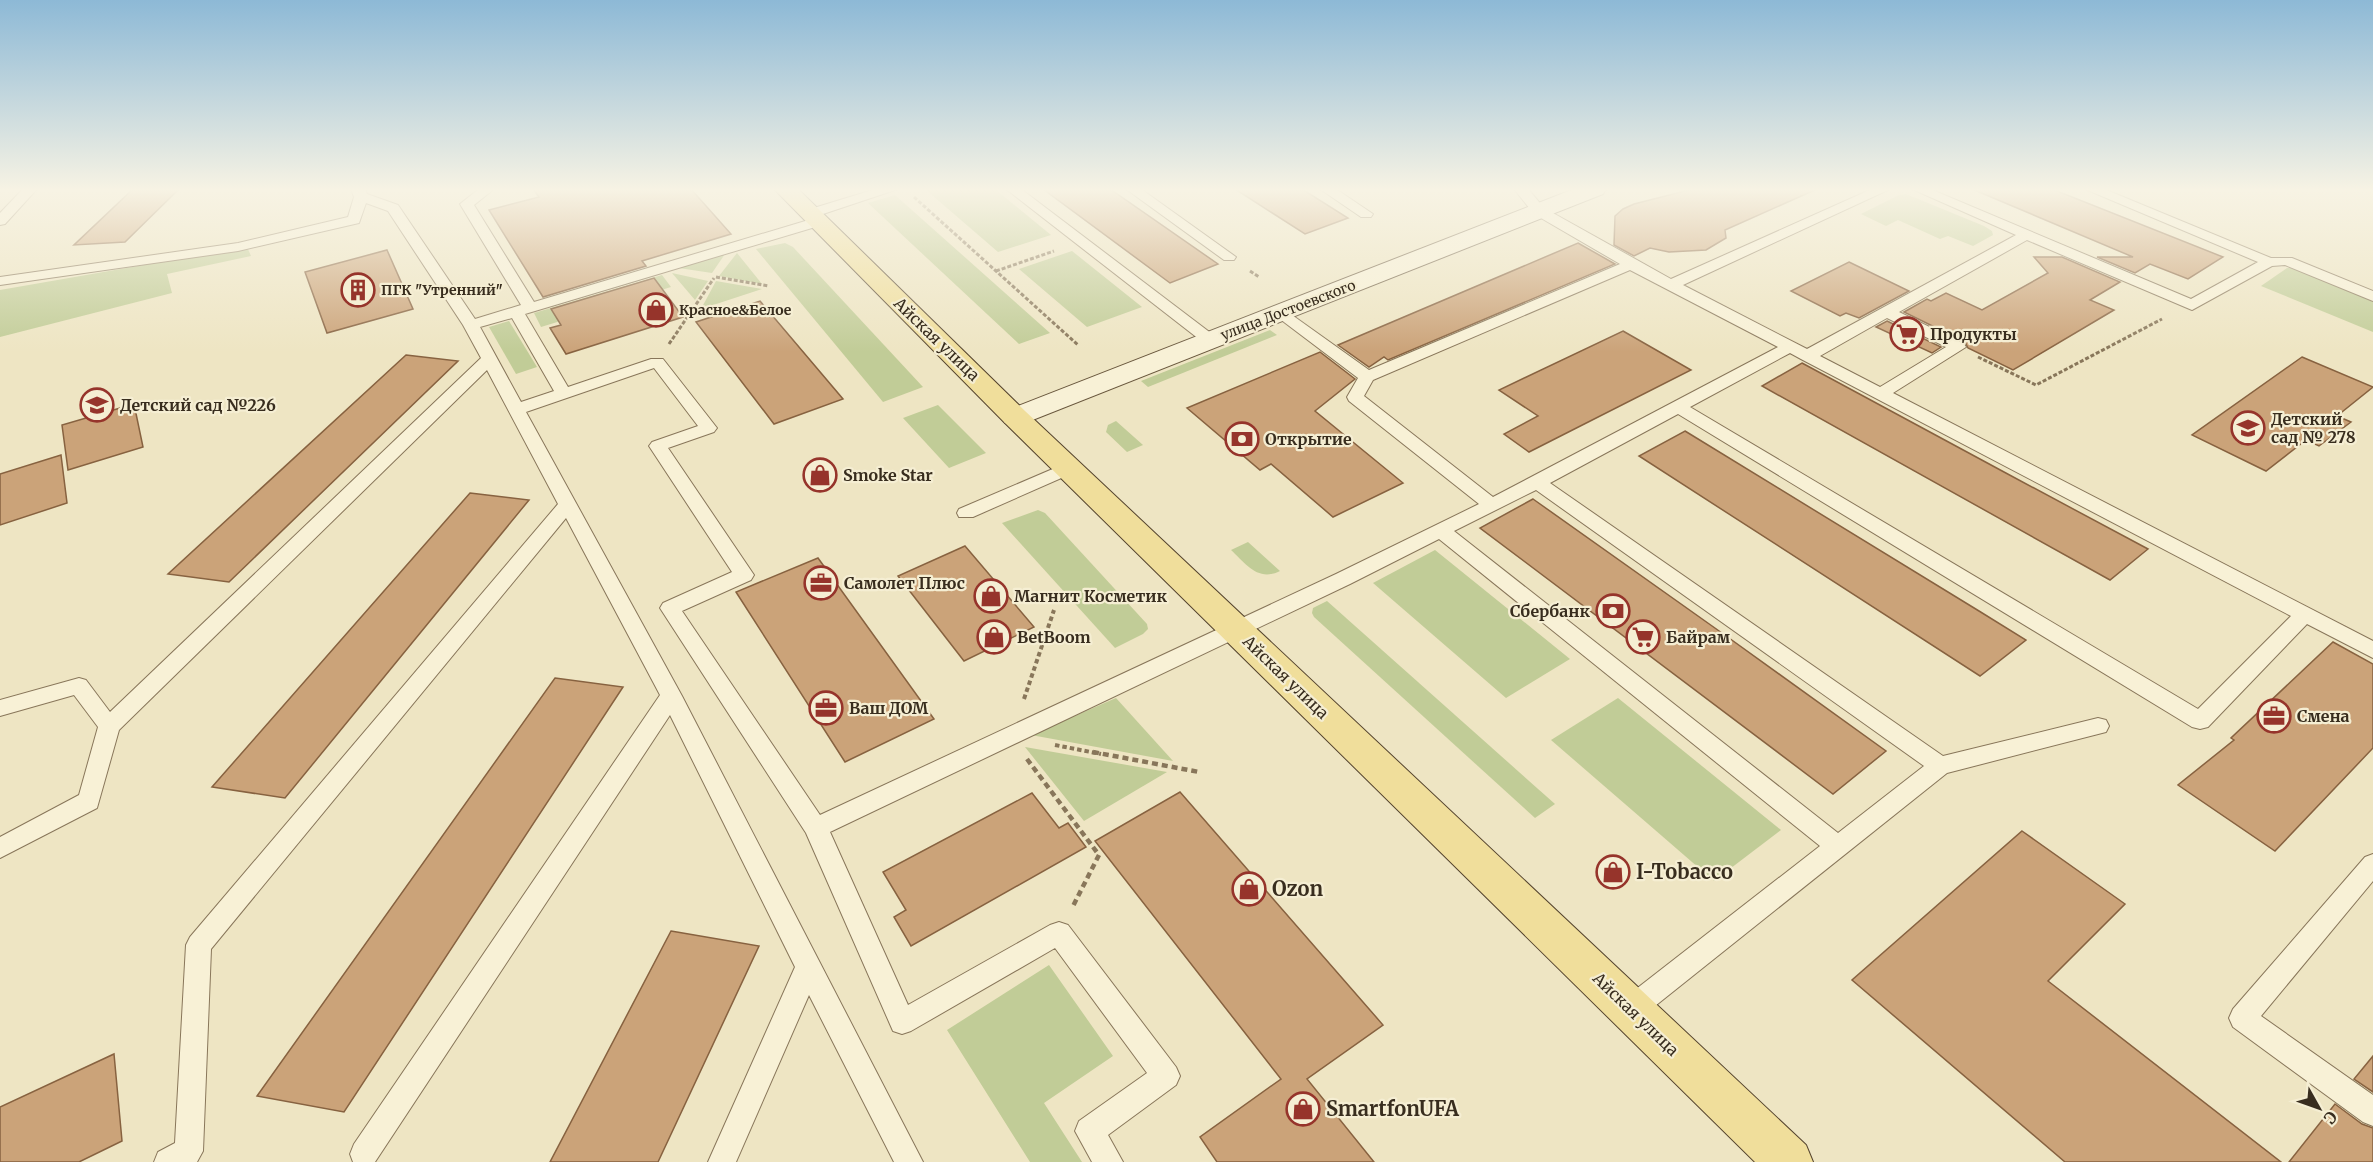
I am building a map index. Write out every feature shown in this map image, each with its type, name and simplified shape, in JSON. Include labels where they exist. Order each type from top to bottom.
[{"type":"main road","name":"Айская улица","points":[[839,243],[1015,417],[1789,1162]]},
{"type":"street","name":"улица Достоевского","points":[[1015,417],[1457,243]]},
{"type":"lane","points":[[0,281],[254,243]]},
{"type":"lane","points":[[416,243],[471,325],[671,696],[909,1162]]},
{"type":"lane","points":[[488,243],[564,394]]},
{"type":"lane","points":[[471,325],[743,243]]},
{"type":"lane","points":[[1082,243],[1210,340]]},
{"type":"lane","points":[[1209,243],[1229,257]]},
{"type":"lane","points":[[1594,243],[1670,285],[2373,650]]},
{"type":"lane","points":[[1670,285],[1763,243]]},
{"type":"lane","points":[[1807,356],[2012,243]]},
{"type":"lane","points":[[2042,243],[2192,305],[2269,262]]},
{"type":"lane","points":[[2223,243],[2269,262],[2287,261],[2373,296]]},
{"type":"lane","points":[[1492,505],[1355,398],[1367,377],[1630,264]]},
{"type":"lane","points":[[1887,312],[1958,347]]},
{"type":"lane","points":[[1280,313],[1367,377]]},
{"type":"lane","points":[[816,828],[1238,630],[1441,531],[1790,347]]},
{"type":"lane","points":[[1880,394],[1958,347]]},
{"type":"lane","points":[[0,848],[89,801],[109,726],[489,359]]},
{"type":"lane","points":[[515,410],[657,362],[708,428],[657,446],[744,574],[670,608],[816,828],[902,1022],[1059,933],[1166,1076],[1089,1131],[1109,1162]]},
{"type":"lane","points":[[1678,407],[2200,722],[2304,615]]},
{"type":"lane","points":[[966,513],[1069,468]]},
{"type":"lane","points":[[1537,482],[1940,765]]},
{"type":"lane","points":[[168,1162],[189,1151],[199,945],[567,505]]},
{"type":"lane","points":[[1441,531],[1838,846]]},
{"type":"lane","points":[[0,708],[79,686],[109,726]]},
{"type":"lane","points":[[363,1154],[671,696]]},
{"type":"lane","points":[[1630,1009],[1940,765],[2098,726]]},
{"type":"lane","points":[[2373,864],[2242,1018],[2373,1112]]},
{"type":"lane","points":[[722,1162],[808,967]]},
{"type":"path","points":[[965,243],[1078,345]]},
{"type":"path","points":[[995,271],[1076,243]]},
{"type":"path","points":[[657,362],[735,246]]},
{"type":"path","points":[[1958,347],[2036,385],[2162,319]]},
{"type":"path","points":[[1011,737],[1054,610]]},
{"type":"path","points":[[1011,737],[1199,772]]},
{"type":"path","points":[[1011,737],[1099,855],[1059,933]]},
{"type":"green space","points":[[784,243],[793,247],[923,387],[883,402],[756,249]]},
{"type":"green space","points":[[911,243],[949,243],[1050,333],[1019,344]]},
{"type":"green space","points":[[988,243],[1025,243],[998,252]]},
{"type":"green space","points":[[247,247],[251,256],[167,274],[172,293],[0,337],[0,290]]},
{"type":"green space","points":[[727,251],[712,273],[672,267]]},
{"type":"green space","points":[[1072,251],[1142,307],[1087,327],[1019,269]]},
{"type":"green space","points":[[737,253],[762,284],[719,276]]},
{"type":"green space","points":[[2287,268],[2296,268],[2373,298],[2373,332],[2261,286]]},
{"type":"green space","points":[[672,273],[708,281],[695,300]]},
{"type":"green space","points":[[662,275],[671,287],[541,327],[534,313]]},
{"type":"green space","points":[[716,281],[762,289],[701,309]]},
{"type":"green space","points":[[509,321],[537,367],[516,374],[489,327]]},
{"type":"green space","points":[[1270,330],[1277,335],[1148,387],[1141,381]]},
{"type":"green space","points":[[938,405],[986,453],[949,468],[903,418]]},
{"type":"green space","points":[[1116,421],[1143,445],[1127,452],[1106,432],[1108,425]]},
{"type":"green space","points":[[1038,510],[1045,513],[1147,624],[1148,629],[1143,634],[1115,648],[1002,523]]},
{"type":"green space","points":[[1248,542],[1280,571],[1272,574],[1259,573],[1247,566],[1231,550]]},
{"type":"green space","points":[[1435,550],[1570,659],[1506,698],[1373,583]]},
{"type":"green space","points":[[1327,601],[1555,804],[1535,818],[1314,617],[1313,608]]},
{"type":"green space","points":[[1116,698],[1173,761],[1031,735]]},
{"type":"green space","points":[[1618,698],[1781,830],[1714,881],[1551,740]]},
{"type":"green space","points":[[1025,747],[1167,772],[1084,821]]},
{"type":"green space","points":[[1049,965],[1113,1056],[1044,1103],[1082,1162],[1030,1162],[947,1030]]},
{"type":"building","points":[[76,243],[104,243],[74,245]]},
{"type":"building","points":[[510,243],[701,243],[642,261],[646,266],[543,297]]},
{"type":"building","points":[[1116,243],[1188,243],[1218,264],[1170,283]]},
{"type":"building","points":[[1577,243],[1615,264],[1388,360],[1384,357],[1369,367],[1338,345]]},
{"type":"building","points":[[1717,243],[1706,250],[1669,252],[1650,248],[1634,256],[1614,245]]},
{"type":"building","points":[[2100,243],[2188,243],[2223,257],[2188,279],[2150,264],[2135,273],[2097,257],[2133,257]]},
{"type":"building","name":"ПГК \"Утренний\"","points":[[387,250],[413,309],[327,333],[305,272]]},
{"type":"building","points":[[2034,257],[2062,257],[2120,282],[2090,300],[2114,310],[2013,370],[1968,348],[1965,342],[1904,312],[1927,299],[1931,301],[1946,293],[1982,310],[2048,273]]},
{"type":"building","points":[[1849,262],[1909,291],[1859,318],[1846,313],[1840,316],[1791,291]]},
{"type":"building","points":[[654,278],[683,317],[566,354],[550,328],[561,325],[551,309]]},
{"type":"building","points":[[760,301],[843,399],[774,424],[696,322]]},
{"type":"building","points":[[1887,321],[1941,347],[1932,353],[1876,327]]},
{"type":"building","points":[[1623,331],[1691,370],[1529,452],[1504,434],[1538,416],[1499,390]]},
{"type":"building","points":[[1320,352],[1355,379],[1315,411],[1403,483],[1333,517],[1271,464],[1260,470],[1187,408]]},
{"type":"building","points":[[406,355],[458,361],[229,582],[168,574]]},
{"type":"building","points":[[2302,357],[2373,387],[2337,416],[2351,422],[2319,446],[2306,440],[2266,471],[2192,435]]},
{"type":"building","points":[[1802,363],[2148,549],[2110,580],[1762,386]]},
{"type":"building","points":[[134,404],[143,447],[68,470],[62,425]]},
{"type":"building","points":[[1685,431],[2026,640],[1980,676],[1639,456]]},
{"type":"building","points":[[61,455],[67,503],[0,525],[0,474]]},
{"type":"building","points":[[470,493],[529,500],[285,798],[212,787]]},
{"type":"building","points":[[1533,499],[1886,751],[1833,794],[1480,528]]},
{"type":"building","points":[[965,546],[1034,627],[964,661],[898,576]]},
{"type":"building","points":[[818,558],[934,719],[845,762],[736,592]]},
{"type":"building","points":[[2333,642],[2373,664],[2373,748],[2275,851],[2178,785],[2234,740],[2231,738]]},
{"type":"building","points":[[555,678],[623,687],[344,1112],[257,1096]]},
{"type":"building","points":[[1180,792],[1383,1025],[1307,1079],[1374,1162],[1217,1162],[1200,1137],[1281,1079],[1095,841]]},
{"type":"building","points":[[1032,793],[1059,828],[1068,823],[1086,847],[911,946],[894,917],[906,910],[883,872]]},
{"type":"building","points":[[2022,831],[2125,904],[2048,981],[2281,1162],[2065,1162],[1852,980]]},
{"type":"building","points":[[671,931],[759,946],[658,1162],[550,1162]]},
{"type":"building","points":[[114,1054],[122,1141],[79,1162],[0,1162],[0,1107]]},
{"type":"building","points":[[2373,1056],[2373,1092],[2354,1079]]},
{"type":"building","points":[[2335,1104],[2362,1124],[2373,1128],[2373,1162],[2289,1162]]},
{"type":"place","name":"ПГК \"Утренний\"","points":[[358,290]]},
{"type":"place","name":"Красное&Белое","points":[[656,310]]},
{"type":"place","name":"Продукты","points":[[1907,334]]},
{"type":"place","name":"Детский сад №226","points":[[97,405]]},
{"type":"place","name":"Детский сад № 278","points":[[2248,428]]},
{"type":"place","name":"Открытие","points":[[1242,439]]},
{"type":"place","name":"Smoke Star","points":[[820,475]]},
{"type":"place","name":"Самолет Плюс","points":[[821,583]]},
{"type":"place","name":"Магнит Косметик","points":[[991,596]]},
{"type":"place","name":"Сбербанк","points":[[1613,611]]},
{"type":"place","name":"BetBoom","points":[[994,637]]},
{"type":"place","name":"Байрам","points":[[1643,637]]},
{"type":"place","name":"Ваш ДОМ","points":[[826,708]]},
{"type":"place","name":"Смена","points":[[2274,716]]},
{"type":"place","name":"I-Tobacco","points":[[1613,872]]},
{"type":"place","name":"Ozon","points":[[1249,889]]},
{"type":"place","name":"SmartfonUFA","points":[[1303,1109]]}]
